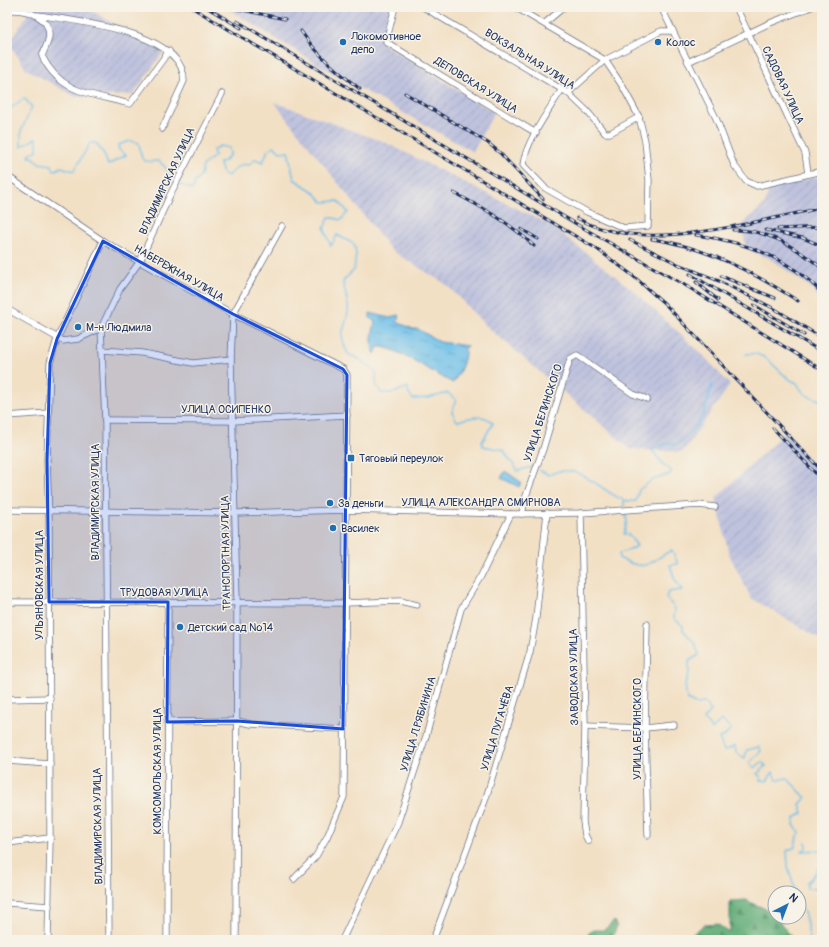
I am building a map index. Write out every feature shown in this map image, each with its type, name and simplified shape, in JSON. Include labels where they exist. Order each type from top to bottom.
[{"type":"street","name":"ДЕПОВСКАЯ УЛИЦА","points":[[395,7],[386,42],[536,133]]},
{"type":"street","name":"ВОКЗАЛЬНАЯ УЛИЦА","points":[[422,7],[565,91],[587,111],[605,133],[610,133],[639,117]]},
{"type":"street","points":[[515,7],[605,60],[623,87],[639,117],[645,141],[649,180],[648,226],[624,228],[587,212],[545,188],[523,165],[524,156],[536,133],[565,91],[605,60],[661,31],[673,31]]},
{"type":"street","points":[[545,24],[564,7]]},
{"type":"street","points":[[661,7],[716,118],[734,165],[746,181],[757,186],[822,171]]},
{"type":"street","name":"САДОВАЯ УЛИЦА","points":[[736,7],[805,153],[808,174]]},
{"type":"street","points":[[688,62],[811,7]]},
{"type":"street","points":[[7,15],[14,9],[23,10],[38,15],[118,29],[140,35],[168,51],[184,74],[184,81],[162,129]]},
{"type":"street","points":[[38,15],[48,28],[49,36],[42,56],[48,68],[61,82],[79,92],[130,104],[168,51]]},
{"type":"street","name":"ВЛАДИМИРСКАЯ УЛИЦА","points":[[109,940],[105,602],[105,420],[101,328],[120,289],[140,261],[170,195],[222,94]]},
{"type":"street","name":"НАБЕРЕЖНАЯ УЛИЦА","points":[[7,176],[103,241],[233,314],[343,369],[347,375],[348,416]]},
{"type":"street","name":"ТРАНСПОРТНАЯ УЛИЦА","points":[[236,940],[237,601],[231,360],[233,314],[282,226]]},
{"type":"street","name":"УЛЬЯНОВСКАЯ УЛИЦА","points":[[48,940],[50,698],[49,510],[47,460],[50,363],[57,339],[103,241]]},
{"type":"street","points":[[7,309],[63,342],[78,339],[101,328]]},
{"type":"street","points":[[102,350],[142,353],[193,363],[231,360]]},
{"type":"street","name":"УЛИЦА БЕЛИНСКОГО","points":[[522,514],[526,496],[543,449],[570,359],[577,355],[633,394],[647,399]]},
{"type":"street","points":[[7,416],[49,413]]},
{"type":"street","points":[[294,879],[316,856],[327,837],[344,796],[343,729],[345,510],[348,416]]},
{"type":"street","name":"УЛИЦА ОСИПЕНКО","points":[[105,420],[182,419],[233,421],[348,416]]},
{"type":"street","name":"УЛИЦА АЛЕКСАНДРА СМИРНОВА","points":[[7,510],[236,513],[345,510],[522,514],[581,513],[699,505],[715,507]]},
{"type":"street","name":"УЛИЦА ПУГАЧЁВА","points":[[433,940],[486,798],[530,652],[536,618],[547,513]]},
{"type":"street","name":"ЗАВОДСКАЯ УЛИЦА","points":[[581,513],[585,726],[583,821],[585,835],[588,841]]},
{"type":"street","name":"УЛИЦА Л.РЯБИНИНА","points":[[342,940],[399,820],[426,736],[461,610],[511,514]]},
{"type":"street","name":"ТРУДОВАЯ УЛИЦА","points":[[7,602],[237,601],[345,603],[400,601],[417,605]]},
{"type":"street","name":"КОМСОМОЛЬСКАЯ УЛИЦА","points":[[167,940],[168,602]]},
{"type":"street","name":"УЛИЦА БЕЛИНСКОГО","points":[[647,624],[645,728],[648,834]]},
{"type":"street","points":[[7,699],[50,698]]},
{"type":"street","points":[[167,722],[237,722],[343,729]]},
{"type":"street","points":[[585,726],[645,728],[674,725]]},
{"type":"street","points":[[7,761],[50,764]]},
{"type":"street","points":[[7,843],[50,838]]},
{"type":"street","points":[[7,903],[49,906]]},
{"type":"highlighted area","points":[[103,241],[233,314],[343,369],[347,375],[347,415],[343,729],[237,721],[167,722],[168,602],[49,602],[47,460],[50,363],[57,339]]},
{"type":"shaded area","points":[[32,7],[85,7],[163,52],[133,95],[76,97],[26,69],[9,43]]},
{"type":"shaded area","points":[[225,7],[390,7],[381,43],[494,112],[473,152],[317,64]]},
{"type":"shaded area","points":[[274,102],[384,142],[552,226],[634,291],[703,355],[730,385],[683,452],[630,449],[483,323],[447,285],[391,250]]},
{"type":"shaded area","points":[[822,176],[822,301],[809,286],[769,258],[746,249],[742,224],[765,204],[769,187]]},
{"type":"shaded area","points":[[784,433],[822,474],[822,640],[751,598],[729,554],[716,498]]},
{"type":"green space","points":[[746,900],[767,910],[767,925],[782,925],[794,940],[685,940],[704,925],[717,924],[730,933],[730,901]]},
{"type":"green space","points":[[614,921],[617,926],[612,938],[613,940],[581,940],[593,930],[604,930]]},
{"type":"water","points":[[370,313],[390,318],[398,315],[400,316],[397,322],[413,329],[418,329],[440,342],[468,346],[465,349],[462,367],[453,383],[393,350],[378,347],[375,354],[372,342],[375,322],[370,318]]},
{"type":"water","points":[[505,471],[521,482],[519,487],[501,478]]},
{"type":"waterway","points":[[7,111],[24,98],[32,107],[21,131],[21,147],[36,138],[37,151],[30,153],[29,157],[33,157],[39,163],[52,165],[54,171],[61,167],[74,171],[90,143],[96,143],[104,154],[108,165],[126,155],[119,150],[118,145],[130,141],[139,143],[141,157],[145,161],[159,161],[166,168],[172,181]]},
{"type":"waterway","points":[[179,184],[192,189],[194,187],[194,183],[201,176],[203,165],[215,156],[213,150],[220,146],[229,148],[230,154],[225,161],[219,162],[223,173],[227,176],[239,166],[245,164],[249,165],[255,159],[263,162],[268,150],[274,146],[280,152],[288,151],[294,179],[314,192],[323,202],[338,201],[348,212],[341,220],[329,217],[324,228],[331,246],[337,235],[354,244],[356,253],[354,270],[343,281],[348,306],[343,339],[344,346],[348,354],[359,359],[376,372],[376,384],[381,393],[393,393],[408,387],[408,393],[413,399],[428,398],[448,393],[456,400],[452,412],[457,421],[471,417],[481,417],[493,423],[482,442],[483,446],[503,450],[518,471],[531,468]]},
{"type":"waterway","points":[[746,354],[754,354],[767,359],[790,380],[797,383],[805,394],[822,401]]},
{"type":"waterway","points":[[539,470],[549,475],[561,471],[573,472],[584,476],[626,501],[636,501],[639,490],[652,480],[670,474],[672,471],[663,464],[652,450],[667,443],[678,444],[693,431],[702,418],[708,402],[712,383]]},
{"type":"waterway","points":[[624,501],[624,506]]},
{"type":"waterway","points":[[625,513],[627,521],[624,534],[629,535],[637,546],[619,553],[619,558],[636,565],[642,565],[652,562],[672,550],[678,564],[670,565],[675,580],[682,590],[668,592],[666,598],[675,608],[674,618],[683,626],[683,630],[695,643],[699,655],[689,661],[689,674],[685,684],[687,700],[695,704],[705,703],[711,711],[704,719],[712,730],[721,720],[731,728],[725,736],[719,738],[724,751],[735,746],[736,753],[745,758],[747,750],[759,747],[761,751],[749,763],[754,768],[762,762],[766,766],[757,774],[760,776],[761,780],[767,781],[773,772],[776,780],[787,778],[806,798],[800,804],[803,813],[795,818],[794,825],[800,833],[797,836],[795,847],[787,851],[788,867],[794,885]]},
{"type":"waterway","points":[[806,843],[806,848],[802,851],[822,850]]},
{"type":"waterway","points":[[822,865],[807,882],[807,888],[818,889],[819,901],[822,901]]},
{"type":"waterway","points":[[807,925],[810,940]]},
{"type":"railway","points":[[191,7],[597,249],[632,275],[665,304],[822,471]]},
{"type":"railway","points":[[206,7],[241,28]]},
{"type":"railway","points":[[228,7],[285,19]]},
{"type":"railway","points":[[237,21],[578,225],[688,287],[822,370]]},
{"type":"railway","points":[[301,31],[314,48],[336,70],[360,89]]},
{"type":"railway","points":[[405,93],[488,143],[500,153],[543,199]]},
{"type":"railway","points":[[454,193],[496,216],[516,230],[534,246]]},
{"type":"railway","points":[[577,218],[603,229],[633,234],[665,235],[731,227],[822,208]]},
{"type":"railway","points":[[778,229],[822,227]]},
{"type":"railway","points":[[521,229],[538,239]]},
{"type":"railway","points":[[733,230],[746,230],[769,236],[791,246],[822,268]]},
{"type":"railway","points":[[766,230],[803,238],[822,246]]},
{"type":"railway","points":[[696,235],[732,242],[765,253],[795,270],[809,280],[822,293]]},
{"type":"railway","points":[[652,239],[710,254],[764,280],[798,301]]},
{"type":"railway","points":[[630,240],[680,265],[719,281],[775,309],[822,338]]},
{"type":"railway","points":[[690,274],[822,352]]},
{"type":"railway","points":[[721,276],[775,298]]},
{"type":"railway","points":[[696,282],[718,300]]},
{"type":"railway","points":[[754,305],[804,335]]},
{"type":"railway","points":[[773,428],[822,480]]},
{"type":"place","name":"Локомотивное депо","points":[[343,42]]},
{"type":"place","name":"Колос","points":[[658,42]]},
{"type":"place","name":"М-н Людмила","points":[[78,327]]},
{"type":"place","name":"Тяговый переулок","points":[[351,458]]},
{"type":"place","name":"За деньги","points":[[330,503]]},
{"type":"place","name":"Василек","points":[[333,528]]},
{"type":"place","name":"Детский сад №14","points":[[180,627]]}]
